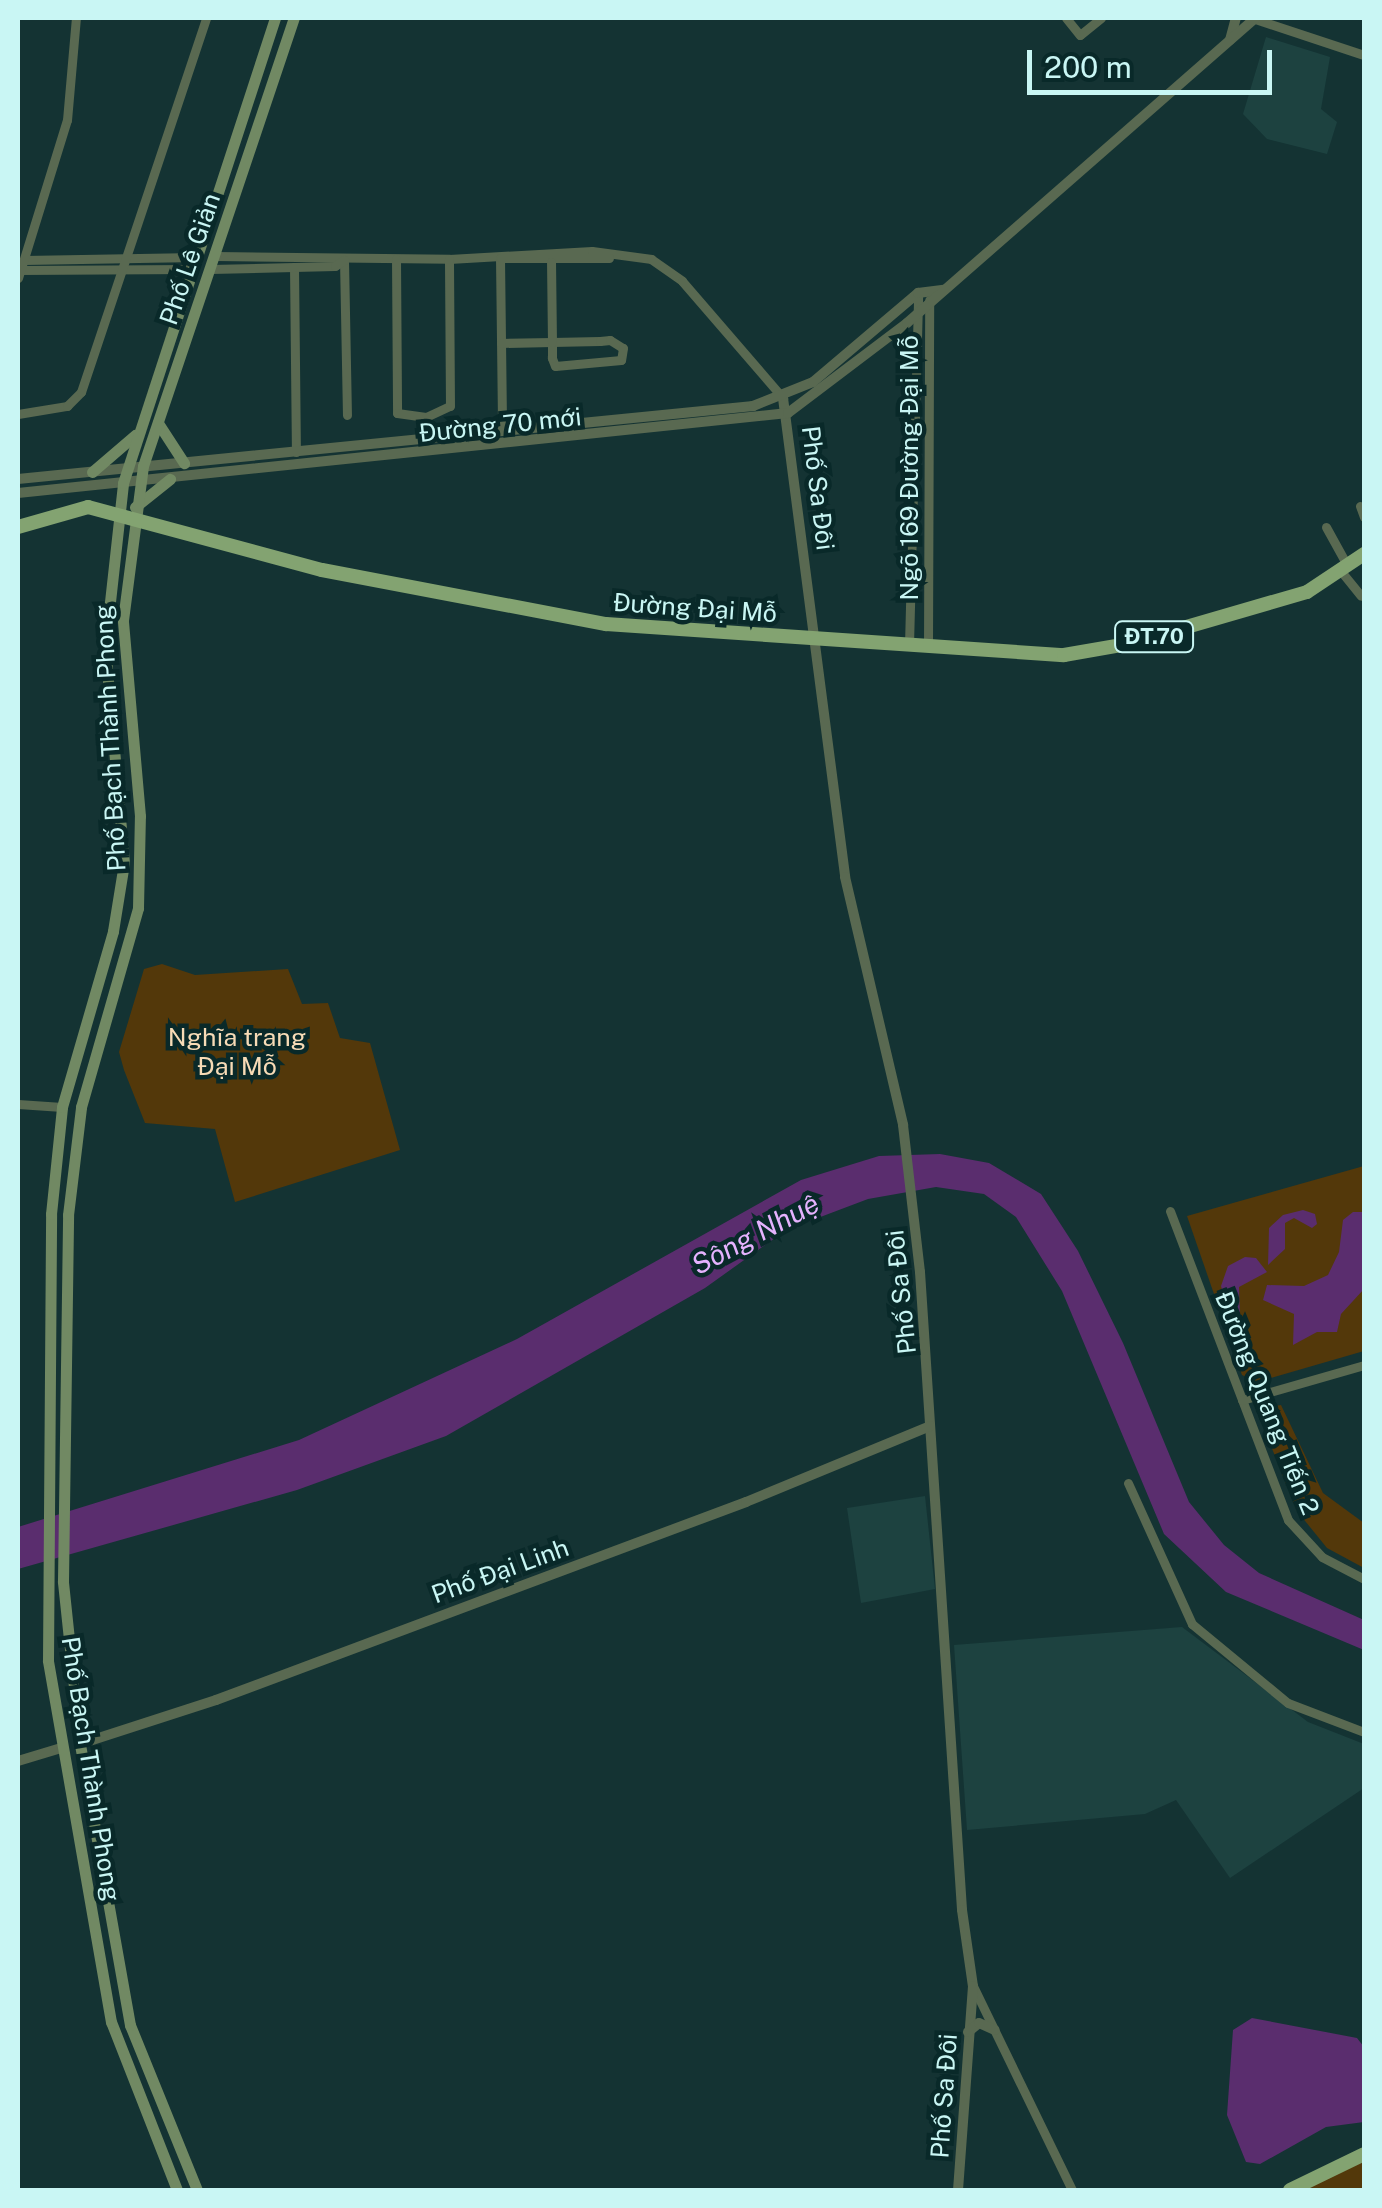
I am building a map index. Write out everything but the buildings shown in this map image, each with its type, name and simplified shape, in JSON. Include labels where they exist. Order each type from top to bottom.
[{"type":"main road","name":"Phố Lê Giản","points":[[129,511],[123,483],[136,435],[275,18]]},
{"type":"main road","name":"Phố Lê Giản","points":[[129,511],[294,18]]},
{"type":"main road","points":[[158,423],[184,462]]},
{"type":"main road","points":[[92,472],[136,435]]},
{"type":"main road","points":[[129,511],[170,479]]},
{"type":"main road","name":"Đường Đại Mỗ","points":[[18,527],[70,508],[129,511],[322,570],[553,616],[636,628],[1064,656],[1104,651],[1307,592],[1364,554]]},
{"type":"main road","name":"Phố Bạch Thành Phong","points":[[129,511],[105,647],[123,820],[119,904],[62,1107],[54,1150],[44,1585],[62,1748],[98,1960],[131,2085],[176,2190]]},
{"type":"main road","name":"Phố Bạch Thành Phong","points":[[129,511],[123,650],[140,816],[138,908],[72,1147],[64,1353],[63,1581],[80,1744],[117,1957],[145,2073],[197,2190]]},
{"type":"main road","points":[[119,904],[138,908]]},
{"type":"main road","points":[[47,1351],[64,1353]]},
{"type":"main road","points":[[98,1960],[117,1957]]},
{"type":"main road","points":[[1290,2190],[1364,2154]]},
{"type":"street","points":[[20,269],[71,105],[76,18]]},
{"type":"street","points":[[18,414],[75,401],[206,18]]},
{"type":"street","points":[[1066,18],[1080,35],[1102,18]]},
{"type":"street","points":[[1230,41],[1236,18]]},
{"type":"street","points":[[788,413],[919,313],[1256,18],[1364,56]]},
{"type":"street","points":[[211,269],[344,260],[500,258],[592,250],[665,265],[782,398]]},
{"type":"street","points":[[216,256],[334,254],[344,260]]},
{"type":"street","points":[[500,258],[551,262],[612,257]]},
{"type":"street","points":[[20,269],[124,258],[194,263]]},
{"type":"street","points":[[500,258],[502,432]]},
{"type":"street","points":[[396,259],[397,412],[426,416],[450,406],[449,259]]},
{"type":"street","points":[[344,260],[347,416]]},
{"type":"street","points":[[501,343],[552,342],[610,340],[625,353],[614,364],[562,370],[552,358],[552,342],[551,262]]},
{"type":"street","points":[[20,269],[120,270],[194,263]]},
{"type":"street","points":[[294,266],[296,452]]},
{"type":"street","points":[[923,291],[944,290]]},
{"type":"street","name":"Đường 70 mới","points":[[18,480],[502,432],[782,398],[824,373],[923,291]]},
{"type":"street","name":"Ngõ 169 Đường Đại Mỗ","points":[[923,291],[928,303],[928,647]]},
{"type":"street","name":"Ngõ 169 Đường Đại Mỗ","points":[[909,644],[919,313],[923,291]]},
{"type":"street","name":"Phố Sa Đôi","points":[[782,398],[788,413],[845,877],[904,1149],[910,1198],[930,1426],[965,1949],[973,1986],[958,2190]]},
{"type":"street","name":"Đường 70 mới","points":[[18,493],[788,413]]},
{"type":"street","points":[[1360,506],[1364,518]]},
{"type":"street","points":[[1326,527],[1361,596]]},
{"type":"street","points":[[18,1104],[62,1107]]},
{"type":"street","name":"Đường Quang Tiến 2","points":[[1170,1212],[1296,1532],[1322,1557],[1364,1579]]},
{"type":"street","points":[[1242,1400],[1364,1365]]},
{"type":"street","name":"Phố Đại Linh","points":[[80,1744],[216,1700],[730,1508],[930,1426]]},
{"type":"street","points":[[1128,1483],[1201,1633],[1288,1704],[1364,1732]]},
{"type":"street","points":[[18,1761],[62,1748]]},
{"type":"street","points":[[973,1986],[1072,2190]]},
{"type":"street","points":[[968,2032],[979,2023],[995,2030]]},
{"type":"shaded area","points":[[1266,37],[1330,57],[1321,109],[1337,122],[1327,154],[1267,139],[1243,114]]},
{"type":"shaded area","points":[[925,1496],[935,1589],[861,1603],[847,1508]]},
{"type":"shaded area","points":[[1182,1627],[1308,1722],[1364,1744],[1364,1788],[1230,1878],[1176,1800],[1145,1814],[967,1830],[954,1645]]},
{"type":"green space","name":"Nghĩa trang Đại Mỗ","points":[[162,964],[195,975],[288,969],[302,1004],[328,1003],[340,1038],[370,1043],[400,1150],[235,1202],[215,1129],[145,1123],[124,1070],[119,1052],[144,969]]},
{"type":"green space","points":[[1364,1166],[1364,1351],[1257,1382],[1242,1375],[1187,1216]]},
{"type":"green space","points":[[1281,1405],[1323,1493],[1364,1523],[1364,1568],[1327,1548],[1297,1511],[1261,1421],[1269,1407]]},
{"type":"green space","points":[[1364,2159],[1364,2190],[1301,2190]]},
{"type":"water","name":"Sông Nhuệ","points":[[940,1154],[989,1163],[1041,1194],[1078,1251],[1123,1343],[1189,1502],[1224,1545],[1259,1573],[1364,1620],[1364,1650],[1226,1592],[1164,1534],[1062,1291],[1016,1217],[984,1194],[936,1187],[868,1199],[786,1230],[705,1288],[446,1436],[297,1490],[18,1569],[18,1527],[299,1440],[517,1339],[801,1180],[879,1156]]},
{"type":"water","points":[[1303,1210],[1315,1214],[1317,1224],[1312,1228],[1294,1218],[1285,1223],[1285,1249],[1268,1265],[1269,1228],[1283,1215]]},
{"type":"water","points":[[1353,1212],[1364,1212],[1364,1289],[1341,1314],[1337,1332],[1317,1332],[1293,1345],[1294,1314],[1263,1300],[1267,1285],[1304,1286],[1328,1275],[1339,1252],[1343,1220]]},
{"type":"water","points":[[1245,1257],[1256,1258],[1267,1272],[1239,1287],[1240,1315],[1226,1304],[1221,1286],[1228,1266]]},
{"type":"water","points":[[1252,2018],[1357,2038],[1364,2047],[1364,2122],[1326,2127],[1260,2164],[1246,2162],[1227,2115],[1233,2030]]}]
